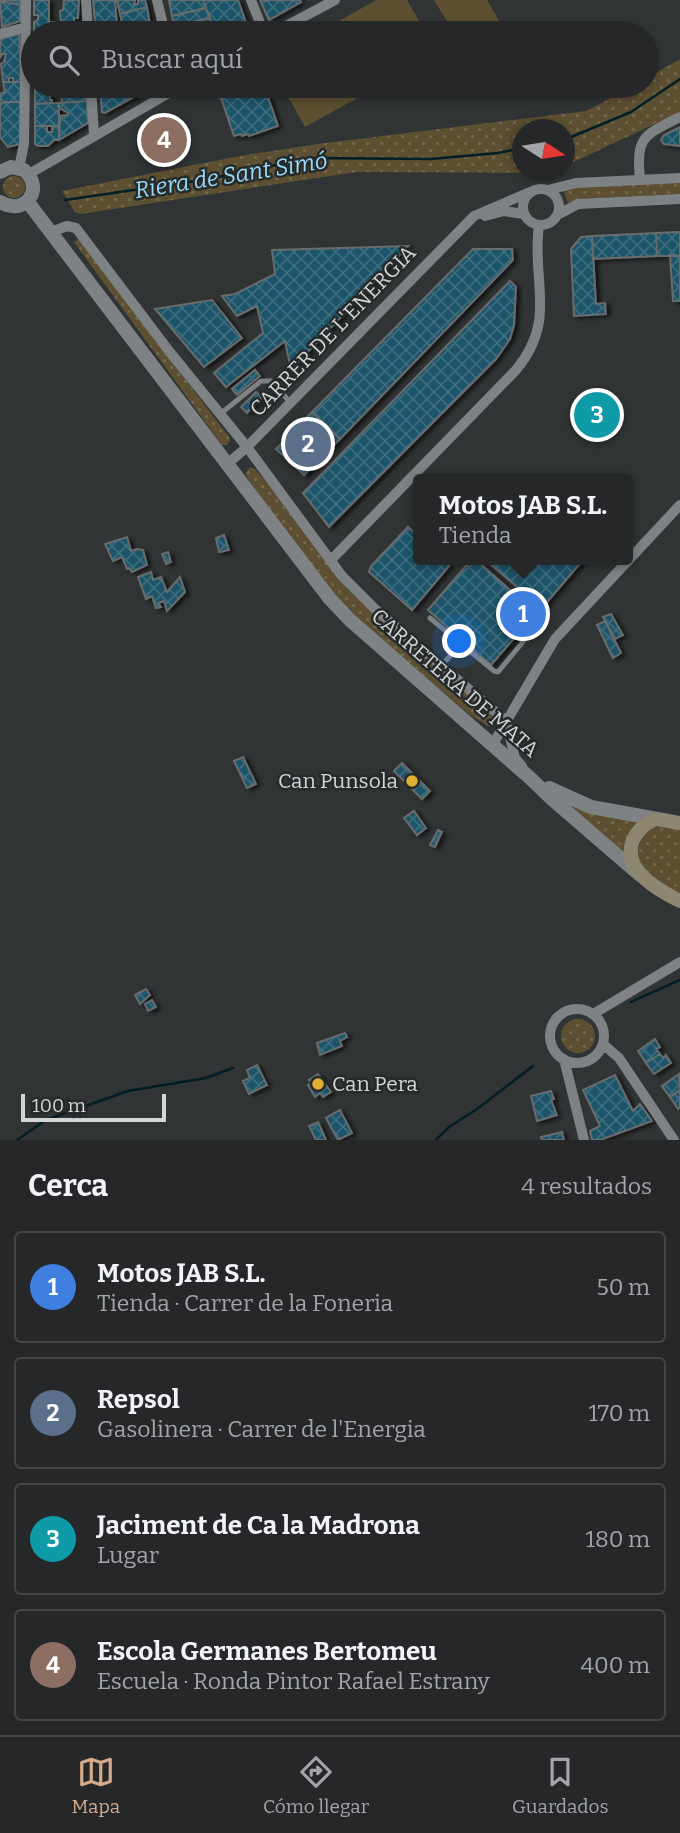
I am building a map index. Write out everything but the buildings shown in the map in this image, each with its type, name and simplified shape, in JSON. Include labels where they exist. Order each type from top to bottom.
[{"type":"main road","points":[[677,902],[641,876],[633,862],[632,842],[638,832],[658,820],[680,823]]},
{"type":"street","points":[[26,0],[26,21]]},
{"type":"street","points":[[86,0],[87,21]]},
{"type":"street","points":[[157,0],[161,21]]},
{"type":"street","points":[[251,0],[259,21]]},
{"type":"street","points":[[296,21],[335,0]]},
{"type":"street","points":[[0,34],[21,28]]},
{"type":"street","points":[[0,202],[12,207],[27,201],[33,187],[24,171],[25,98]]},
{"type":"street","points":[[92,98],[94,136]]},
{"type":"street","points":[[1,169],[24,171],[94,136],[159,98]]},
{"type":"street","points":[[640,180],[638,153],[645,136],[680,117]]},
{"type":"street","points":[[680,178],[576,183],[548,190],[540,188],[530,192],[524,199],[524,214],[529,221],[539,225],[552,221],[557,215],[578,204],[680,199]]},
{"type":"street","points":[[548,190],[558,201],[557,215]]},
{"type":"street","name":"CARRER DE L'ENERGIA","points":[[226,464],[247,447],[466,223],[483,210],[530,192]]},
{"type":"street","name":"CARRETERA DE MATA","points":[[27,201],[330,599],[350,620],[529,777]]},
{"type":"street","name":"CARRER DE L'ENERGIA","points":[[466,223],[504,211],[524,214]]},
{"type":"street","points":[[414,474],[525,359],[535,340],[541,319],[539,225]]},
{"type":"street","name":"CARRETERA DE MATA","points":[[51,232],[67,226],[76,228],[219,415],[247,447],[342,576],[375,609],[506,721],[515,758],[529,777]]},
{"type":"street","points":[[330,561],[413,475]]},
{"type":"street","points":[[633,555],[680,505]]},
{"type":"street","points":[[492,744],[555,639],[624,565]]},
{"type":"street","points":[[529,777],[581,804],[658,820]]},
{"type":"street","points":[[529,777],[641,876]]},
{"type":"street","points":[[660,972],[680,954]]},
{"type":"street","points":[[593,1014],[680,962]]},
{"type":"street","points":[[575,1009],[593,1014],[603,1028],[603,1044],[592,1059],[583,1062],[564,1059],[552,1045],[552,1026],[558,1017],[575,1009]]},
{"type":"street","points":[[603,1044],[619,1058],[674,1140]]},
{"type":"street","points":[[564,1059],[584,1140]]},
{"type":"lane","points":[[219,415],[261,381],[271,381],[290,402]]},
{"type":"lane","points":[[430,618],[498,672],[541,620]]},
{"type":"lane","points":[[442,666],[461,644]]},
{"type":"shaded area","points":[[376,0],[407,0],[419,21],[339,21]]},
{"type":"shaded area","points":[[434,0],[487,0],[499,21],[447,21]]},
{"type":"shaded area","points":[[680,59],[680,112],[575,161],[575,119],[521,119],[586,111],[611,98],[659,98],[659,71]]},
{"type":"shaded area","points":[[289,98],[357,98],[305,127]]},
{"type":"shaded area","points":[[512,120],[512,173],[356,172],[81,214],[75,212],[62,191],[245,155]]},
{"type":"shaded area","points":[[14,176],[24,183],[25,187],[18,197],[14,198],[4,191],[3,187],[10,177]]},
{"type":"shaded area","points":[[680,182],[680,194],[582,199],[568,203],[563,190],[581,187]]},
{"type":"shaded area","points":[[79,239],[229,437],[227,445],[222,445],[74,242]]},
{"type":"shaded area","points":[[250,467],[268,484],[348,590],[493,716],[493,726],[490,727],[470,715],[379,637],[335,595],[294,545],[245,474]]},
{"type":"shaded area","points":[[565,803],[640,821],[624,855]]},
{"type":"shaded area","points":[[662,824],[680,826],[680,896],[645,873],[636,856],[644,835]]},
{"type":"shaded area","points":[[578,1019],[590,1024],[595,1036],[590,1048],[578,1053],[566,1048],[561,1036],[566,1024]]},
{"type":"waterway","name":"Riera de Sant Simó","points":[[659,93],[680,79]]},
{"type":"waterway","name":"Riera de Sant Simó","points":[[575,135],[631,112],[652,98]]},
{"type":"waterway","name":"Riera de Sant Simó","points":[[65,200],[209,179],[309,158],[431,159],[512,150]]},
{"type":"waterway","points":[[631,1002],[680,980]]},
{"type":"waterway","points":[[436,1140],[449,1127],[533,1066]]},
{"type":"waterway","points":[[17,1140],[46,1120],[128,1091],[206,1078],[233,1068]]},
{"type":"place","name":"Escola Germanes Bertomeu","points":[[164,140]]},
{"type":"place","name":"Jaciment de Ca la Madrona","points":[[597,415]]},
{"type":"place","name":"Repsol","points":[[308,444]]},
{"type":"place","name":"Motos JAB S.L.","points":[[523,614]]},
{"type":"place","name":"Can Punsola","points":[[412,781]]},
{"type":"place","name":"Can Pera","points":[[318,1084]]}]
